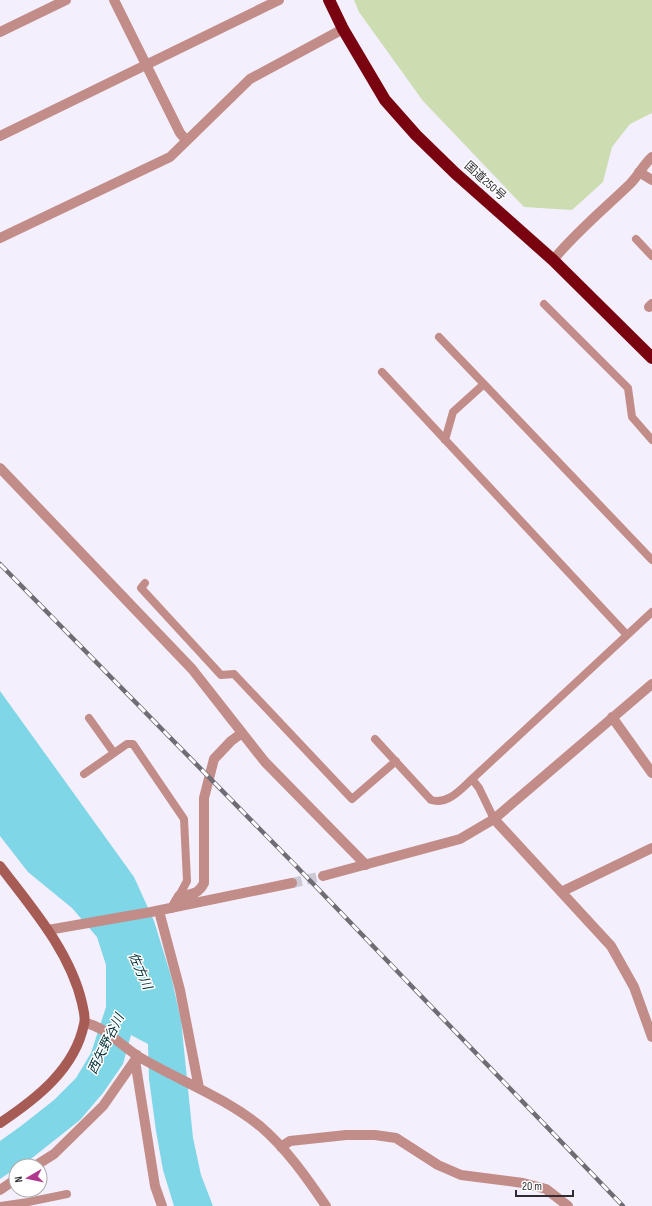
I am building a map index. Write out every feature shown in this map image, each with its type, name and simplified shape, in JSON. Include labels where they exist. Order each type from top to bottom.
[{"type":"highway","name":"国道250号","points":[[329,0],[343,29],[385,100],[416,135],[455,173],[553,260],[652,358]]},
{"type":"street","points":[[0,32],[66,0]]},
{"type":"street","points":[[114,0],[180,133],[186,140]]},
{"type":"street","points":[[0,136],[279,0]]},
{"type":"street","points":[[0,238],[170,157],[250,79],[343,29]]},
{"type":"street","points":[[553,260],[565,245],[632,182],[646,162],[652,157]]},
{"type":"street","points":[[639,172],[652,180]]},
{"type":"street","points":[[0,468],[192,669],[265,762],[366,865]]},
{"type":"street","points":[[323,876],[460,839],[494,819],[652,684]]},
{"type":"street","points":[[612,718],[652,773]]},
{"type":"street","points":[[172,908],[179,896],[193,894],[200,890],[204,883],[204,798],[214,759],[231,741],[242,733]]},
{"type":"street","points":[[494,819],[611,946],[634,987],[652,1037]]},
{"type":"street","points":[[561,892],[652,848]]},
{"type":"street","points":[[0,866],[48,930],[62,954],[80,995],[85,1023],[72,1057],[62,1072],[37,1095],[0,1123]]},
{"type":"street","points":[[48,930],[155,912],[292,883]]},
{"type":"street","points":[[155,912],[180,990],[197,1087]]},
{"type":"street","points":[[85,1023],[95,1025],[136,1056],[197,1087],[246,1115],[261,1127],[281,1147],[307,1179],[326,1206]]},
{"type":"street","points":[[48,1158],[54,1154],[103,1106],[136,1056]]},
{"type":"street","points":[[136,1056],[155,1186],[162,1206]]},
{"type":"street","points":[[281,1147],[290,1141],[346,1135],[375,1135],[396,1138],[438,1166],[461,1175],[523,1183],[546,1189],[568,1206]]},
{"type":"lane","points":[[636,240],[652,256]]},
{"type":"lane","points":[[544,304],[628,388],[632,417],[652,440]]},
{"type":"lane","points":[[438,337],[652,560]]},
{"type":"lane","points":[[382,372],[627,636]]},
{"type":"lane","points":[[445,440],[453,412],[484,384]]},
{"type":"lane","points":[[145,583],[141,588],[221,675],[234,674],[352,799],[396,761]]},
{"type":"lane","points":[[375,739],[431,800],[438,802],[452,796],[652,612]]},
{"type":"lane","points":[[89,718],[114,753]]},
{"type":"lane","points":[[84,774],[127,744],[133,744],[184,819],[186,881],[179,896]]},
{"type":"lane","points":[[472,779],[479,788],[494,819]]},
{"type":"lane","points":[[0,1206],[67,1194]]},
{"type":"green space","points":[[354,0],[652,0],[652,113],[630,124],[612,147],[603,182],[572,210],[524,207],[423,101],[359,12]]},
{"type":"water","points":[[0,691],[134,877],[154,921],[171,976],[181,1020],[193,1138],[201,1175],[213,1206],[174,1206],[163,1170],[156,1131],[149,1079],[148,1044],[131,1035],[123,1064],[103,1093],[80,1120],[32,1158],[8,1158],[8,1174],[0,1179],[0,1141],[54,1100],[76,1078],[91,1053],[106,1007],[106,965],[97,937],[72,908],[28,872],[0,836]]},
{"type":"tunnel","points":[[292,883],[323,876]]},
{"type":"railway","points":[[0,564],[297,867],[623,1206]]},
{"type":"water label","name":"佐方川","points":[[140,971]]},
{"type":"water label","name":"西矢野谷川","points":[[106,1044]]}]
